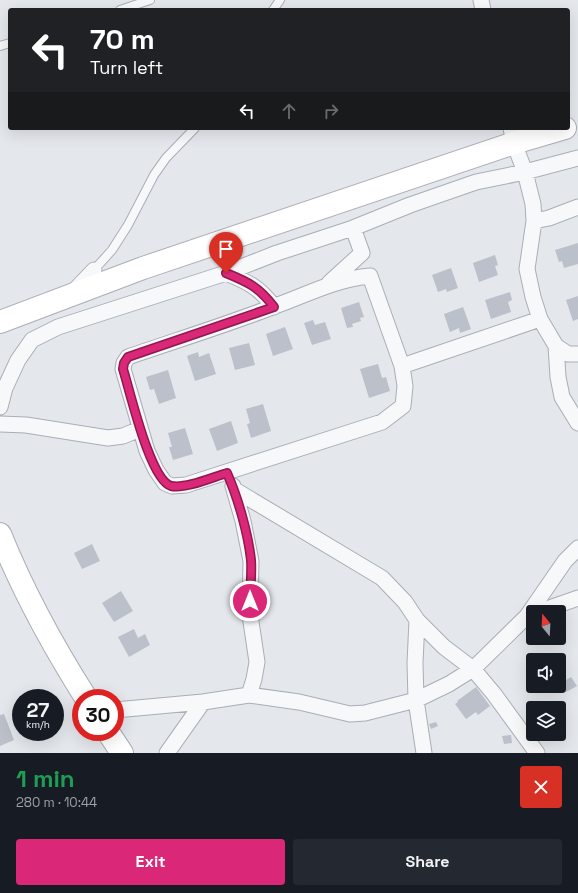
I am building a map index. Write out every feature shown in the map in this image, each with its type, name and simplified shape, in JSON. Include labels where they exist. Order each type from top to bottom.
[{"type":"street","points":[[0,322],[143,268],[512,135],[550,130]]},
{"type":"street","points":[[512,135],[534,204],[534,221],[528,269],[533,297],[540,319],[556,346],[568,354],[578,354]]},
{"type":"street","points":[[0,406],[5,388],[18,360],[32,340],[58,327],[226,273],[277,253],[353,228],[410,205],[476,182],[525,172],[578,158]]},
{"type":"street","points":[[534,221],[549,218],[578,207]]},
{"type":"street","points":[[353,228],[402,366],[405,386],[403,406],[382,422],[227,473],[186,485],[172,486],[165,483],[156,470],[147,452],[140,429],[123,369],[124,363],[128,357],[274,307],[327,285],[359,277],[370,276]]},
{"type":"street","points":[[327,285],[362,253]]},
{"type":"street","points":[[69,297],[94,270]]},
{"type":"street","points":[[226,273],[250,283],[265,295],[274,307]]},
{"type":"street","points":[[402,366],[540,319]]},
{"type":"street","points":[[556,346],[558,377],[562,397],[578,423]]},
{"type":"street","points":[[0,424],[26,425],[108,438],[123,436],[140,429]]},
{"type":"street","points":[[227,473],[235,490],[251,560],[250,615],[257,662],[249,695]]},
{"type":"street","points":[[235,490],[382,578],[405,602],[417,620],[444,647],[473,669],[494,694],[537,753]]},
{"type":"street","points":[[0,534],[31,603],[63,662],[80,689]]},
{"type":"street","points":[[538,605],[565,561],[578,548]]},
{"type":"street","points":[[558,605],[578,598]]},
{"type":"street","points":[[417,620],[415,663],[416,700],[424,753]]},
{"type":"street","points":[[124,709],[203,702],[249,695],[299,702],[350,714],[365,713],[416,700],[449,684],[473,669],[526,620]]},
{"type":"street","points":[[167,753],[203,702]]},
{"type":"street","points":[[114,741],[122,753]]},
{"type":"lane","points":[[126,8],[150,0]]},
{"type":"lane","points":[[94,270],[112,250],[128,225],[154,175],[166,158],[193,130]]},
{"type":"building","points":[[578,243],[578,264],[564,268],[562,261],[559,262],[555,250]]},
{"type":"building","points":[[495,255],[498,265],[495,266],[498,275],[479,282],[473,263]]},
{"type":"building","points":[[451,268],[458,288],[447,292],[446,289],[438,292],[432,275]]},
{"type":"building","points":[[510,292],[512,300],[508,302],[511,312],[491,319],[485,300]]},
{"type":"building","points":[[578,296],[578,319],[573,321],[566,300]]},
{"type":"building","points":[[359,302],[364,317],[360,318],[361,321],[352,324],[353,327],[347,328],[341,308]]},
{"type":"building","points":[[463,307],[471,329],[460,333],[459,328],[450,332],[444,314]]},
{"type":"building","points":[[313,320],[315,325],[325,322],[331,339],[312,345],[304,323]]},
{"type":"building","points":[[285,327],[293,349],[273,356],[266,334]]},
{"type":"building","points":[[249,343],[255,365],[235,370],[229,348]]},
{"type":"building","points":[[198,352],[199,357],[209,353],[216,374],[195,381],[187,356]]},
{"type":"building","points":[[378,364],[382,378],[386,377],[390,391],[369,398],[360,369]]},
{"type":"building","points":[[168,370],[176,398],[159,404],[154,389],[150,390],[146,377]]},
{"type":"building","points":[[263,404],[271,431],[251,438],[247,424],[250,423],[246,409]]},
{"type":"building","points":[[231,421],[238,443],[217,451],[209,429]]},
{"type":"building","points":[[185,428],[193,454],[173,460],[169,447],[172,447],[168,433]]},
{"type":"building","points":[[92,544],[100,561],[82,569],[74,553]]},
{"type":"building","points":[[121,591],[133,611],[114,622],[102,603]]},
{"type":"building","points":[[134,629],[138,638],[145,634],[150,645],[129,657],[118,637]]},
{"type":"building","points":[[571,677],[577,686],[566,692],[566,680]]},
{"type":"building","points":[[476,687],[490,706],[478,715],[476,712],[466,719],[455,704]]},
{"type":"building","points":[[4,714],[12,735],[12,741],[0,746],[0,715]]},
{"type":"building","points":[[436,722],[438,726],[431,729],[429,724]]},
{"type":"building","points":[[511,735],[512,743],[504,744],[502,736]]},
{"type":"route","points":[[226,273],[250,283],[265,295],[274,307],[128,357],[124,363],[123,369],[147,452],[156,470],[165,483],[172,486],[186,485],[227,473],[235,490],[251,560],[250,601]]}]
